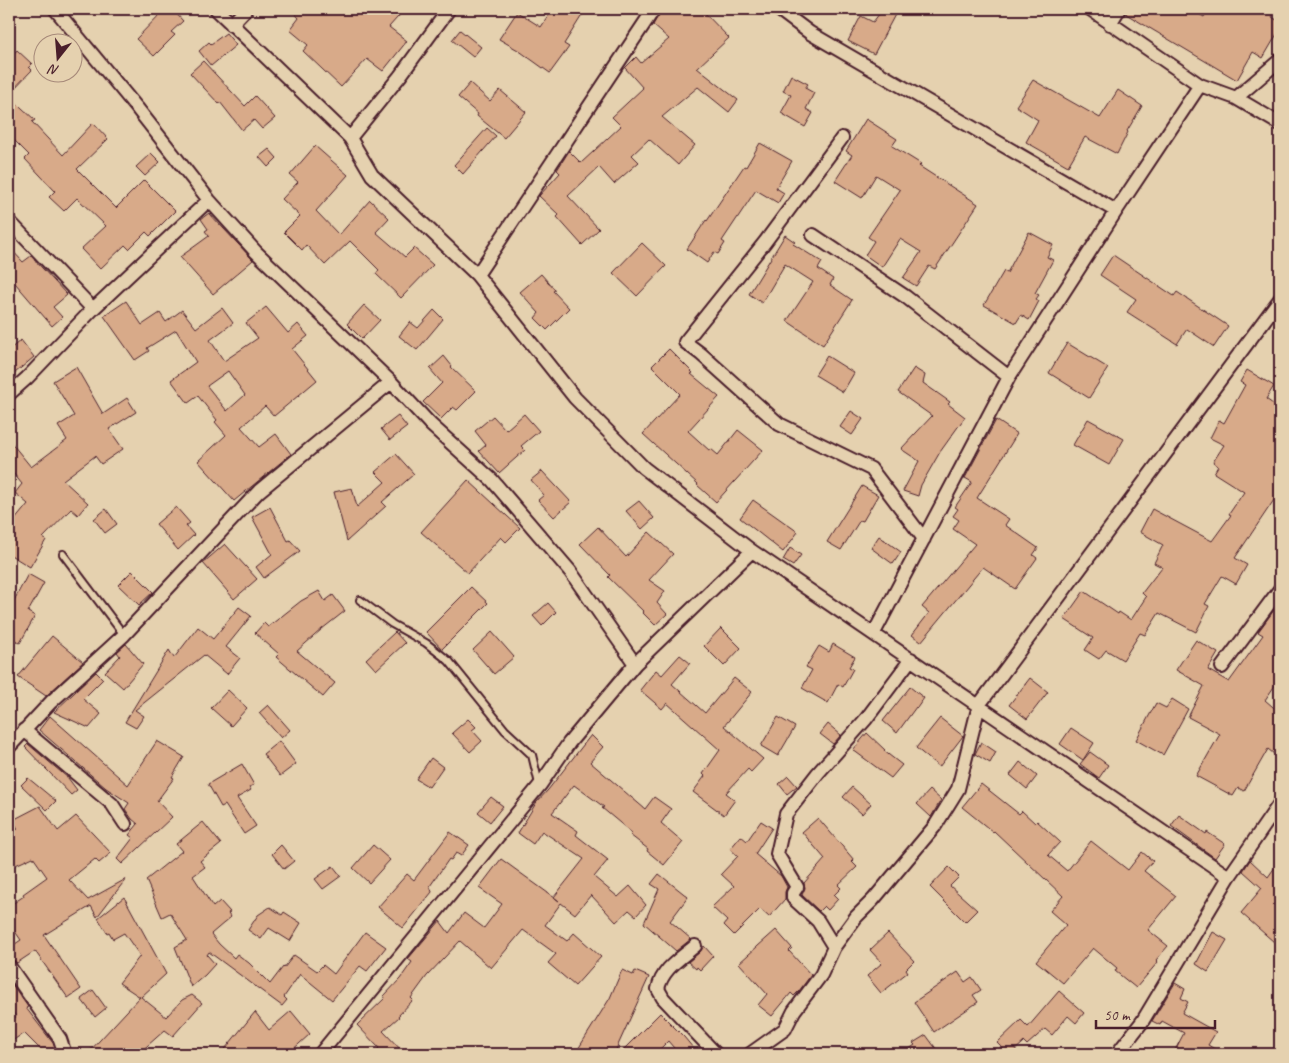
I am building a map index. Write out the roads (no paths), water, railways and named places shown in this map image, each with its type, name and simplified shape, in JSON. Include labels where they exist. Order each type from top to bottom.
[{"type":"street","points":[[55,9],[137,108],[209,200],[256,252],[391,382],[430,425],[492,480],[570,571],[635,664]]},
{"type":"street","points":[[216,9],[350,138],[372,175],[477,275],[575,398],[637,461],[752,551],[911,658],[1228,877]]},
{"type":"street","points":[[231,25],[246,9]]},
{"type":"street","points":[[350,138],[400,76],[450,9]]},
{"type":"street","points":[[477,275],[654,9]]},
{"type":"street","points":[[778,9],[810,33],[1116,211]]},
{"type":"street","points":[[1090,9],[1200,84],[1236,98],[1280,124]]},
{"type":"street","points":[[1110,24],[1119,9]]},
{"type":"street","points":[[1236,98],[1280,60]]},
{"type":"street","points":[[874,633],[1009,376],[1200,84]]},
{"type":"street","points":[[842,138],[765,242],[685,342],[779,424],[871,469],[924,539]]},
{"type":"street","points":[[9,394],[27,378],[92,310],[209,200]]},
{"type":"street","points":[[9,221],[92,310]]},
{"type":"street","points":[[813,235],[906,297],[1009,376]]},
{"type":"street","points":[[750,1054],[785,1029],[794,1011],[821,975],[834,948],[856,917],[874,900],[935,826],[958,789],[979,705],[1280,298]]},
{"type":"street","points":[[9,747],[51,702],[124,635],[259,490],[391,382]]},
{"type":"street","points":[[320,1054],[540,785],[569,743],[635,664],[752,551]]},
{"type":"street","points":[[1222,667],[1280,589]]},
{"type":"street","points":[[834,948],[818,921],[793,898],[793,893],[797,887],[777,854],[786,814],[818,773],[866,719],[911,658]]},
{"type":"street","points":[[24,730],[112,804],[125,824]]},
{"type":"street","points":[[1117,1054],[1142,1022],[1228,877],[1280,803]]},
{"type":"street","points":[[695,946],[668,968],[660,980],[658,989],[663,998],[716,1054]]},
{"type":"street","points":[[9,966],[60,1039],[65,1054]]},
{"type":"lane","points":[[63,554],[124,635]]},
{"type":"lane","points":[[360,600],[392,624],[426,643],[449,661],[505,730],[532,755],[540,785]]}]
